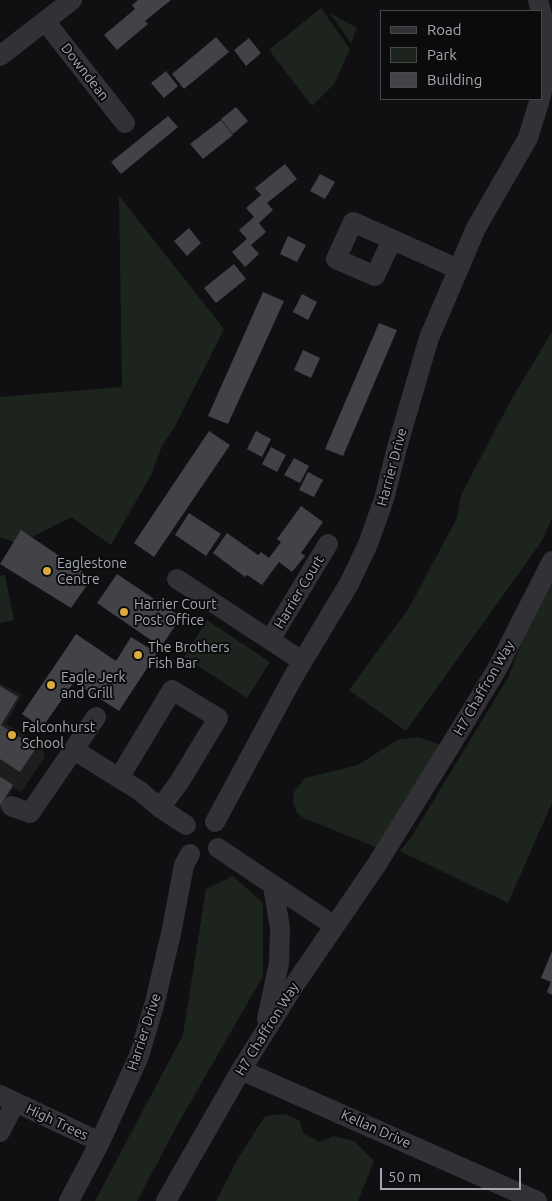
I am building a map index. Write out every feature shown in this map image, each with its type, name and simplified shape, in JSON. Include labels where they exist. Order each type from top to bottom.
[{"type":"street","points":[[0,56],[72,0]]},
{"type":"street","name":"Harrier Drive","points":[[542,16],[545,74],[542,88]]},
{"type":"street","name":"Downdean","points":[[45,21],[125,123]]},
{"type":"street","name":"Harrier Drive","points":[[215,822],[302,661],[349,584],[368,544],[384,499],[429,338],[476,228],[528,138],[539,100]]},
{"type":"street","points":[[392,240],[458,269]]},
{"type":"street","name":"Harrier Court","points":[[270,640],[328,544]]},
{"type":"street","name":"H7 Chaffron Way","points":[[166,1201],[265,1032],[333,925],[377,864],[497,669],[552,561]]},
{"type":"street","name":"Harrier Court","points":[[177,579],[302,661]]},
{"type":"street","points":[[119,778],[172,690],[218,718],[180,781],[160,808]]},
{"type":"street","points":[[11,806],[30,813],[96,717]]},
{"type":"street","points":[[74,750],[140,791],[160,808],[186,825]]},
{"type":"street","points":[[194,818],[207,818],[215,822],[221,831],[221,840],[218,848],[210,855],[199,857],[190,854],[183,844],[182,834],[186,825],[194,818]]},
{"type":"street","points":[[218,848],[333,925]]},
{"type":"street","name":"Harrier Drive","points":[[69,1201],[100,1142],[139,1056],[155,1002],[184,865],[190,854]]},
{"type":"street","points":[[265,1032],[279,963],[280,928],[273,886]]},
{"type":"street","name":"Kellan Drive","points":[[242,1070],[537,1201]]},
{"type":"street","name":"High Trees","points":[[0,1132],[8,1099],[100,1142]]},
{"type":"shaded area","name":"Falconhurst School","points":[[0,683],[22,695],[6,723],[43,747],[45,757],[21,792],[13,788],[0,809]]},
{"type":"green space","points":[[321,8],[350,49],[334,84],[312,106],[269,50]]},
{"type":"green space","points":[[330,13],[357,28],[351,43]]},
{"type":"green space","points":[[119,196],[224,329],[175,426],[162,446],[151,475],[111,545],[71,517],[19,544],[0,537],[0,397],[122,387]]},
{"type":"green space","points":[[552,332],[552,518],[542,541],[406,731],[349,690],[409,608],[457,518],[461,495],[511,400]]},
{"type":"green space","points":[[552,565],[552,803],[508,903],[400,851],[410,839],[508,678]]},
{"type":"green space","points":[[5,575],[14,620],[0,623],[0,576]]},
{"type":"green space","points":[[207,620],[270,662],[247,698],[184,657]]},
{"type":"green space","points":[[418,737],[449,748],[383,850],[304,818],[297,813],[293,802],[294,792],[305,778],[358,765],[397,740]]},
{"type":"green space","points":[[233,876],[263,903],[263,976],[179,1122],[137,1201],[95,1201],[183,1035],[206,889]]},
{"type":"green space","points":[[284,1114],[299,1120],[304,1134],[320,1142],[333,1136],[354,1141],[374,1161],[358,1201],[216,1201],[237,1160],[265,1116]]},
{"type":"building","points":[[138,0],[171,0],[145,21],[148,24],[117,50],[104,35],[135,9],[132,5]]},
{"type":"building","points":[[216,37],[229,52],[184,89],[172,74]]},
{"type":"building","points":[[249,38],[261,53],[246,66],[234,50]]},
{"type":"building","points":[[166,71],[178,86],[164,98],[151,83]]},
{"type":"building","points":[[236,107],[248,121],[233,134],[221,119]]},
{"type":"building","points":[[168,116],[178,127],[121,174],[111,162]]},
{"type":"building","points":[[221,120],[233,135],[203,159],[190,144]]},
{"type":"building","points":[[285,164],[297,179],[267,203],[273,210],[259,223],[266,232],[251,245],[259,254],[245,267],[232,252],[247,239],[239,230],[254,217],[246,208],[261,195],[255,188]]},
{"type":"building","points":[[320,174],[335,182],[325,199],[310,191]]},
{"type":"building","points":[[189,228],[201,243],[187,256],[174,241]]},
{"type":"building","points":[[288,236],[306,245],[297,262],[280,254]]},
{"type":"building","points":[[234,264],[246,279],[216,303],[204,288]]},
{"type":"building","points":[[263,292],[284,301],[228,424],[208,416]]},
{"type":"building","points":[[302,294],[317,302],[308,320],[293,312]]},
{"type":"building","points":[[379,323],[397,330],[343,456],[325,449]]},
{"type":"building","points":[[303,350],[320,358],[311,378],[294,370]]},
{"type":"building","points":[[209,431],[230,445],[154,557],[134,543]]},
{"type":"building","points":[[256,431],[271,439],[262,457],[247,449]]},
{"type":"building","points":[[271,447],[286,455],[277,472],[262,464]]},
{"type":"building","points":[[294,458],[309,466],[300,483],[284,475]]},
{"type":"building","points":[[308,472],[323,480],[314,497],[299,490]]},
{"type":"building","points":[[301,506],[323,522],[301,553],[305,556],[292,572],[279,562],[262,585],[247,575],[245,577],[213,553],[227,533],[258,555],[261,552],[269,558],[281,542],[277,539]]},
{"type":"building","points":[[189,513],[221,534],[206,556],[175,535]]},
{"type":"building","name":"Eaglestone Centre","points":[[21,530],[92,578],[71,608],[0,564]]},
{"type":"building","points":[[117,574],[181,617],[161,647],[97,603]]},
{"type":"building","points":[[76,634],[116,661],[131,637],[157,653],[119,711],[74,682],[42,728],[22,714]]},
{"type":"building","name":"Falconhurst School","points":[[0,686],[18,697],[1,725],[36,748],[20,772],[0,759]]},
{"type":"building","name":"Falconhurst School","points":[[0,778],[13,785],[0,806]]},
{"type":"building","points":[[552,951],[552,995],[547,992],[551,982],[541,978]]},
{"type":"place","name":"Eaglestone Centre","points":[[47,571]]},
{"type":"place","name":"Harrier Court Post Office","points":[[124,612]]},
{"type":"place","name":"The Brothers Fish Bar","points":[[138,655]]},
{"type":"place","name":"Eagle Jerk and Grill","points":[[51,685]]},
{"type":"place","name":"Falconhurst School","points":[[12,735]]}]
